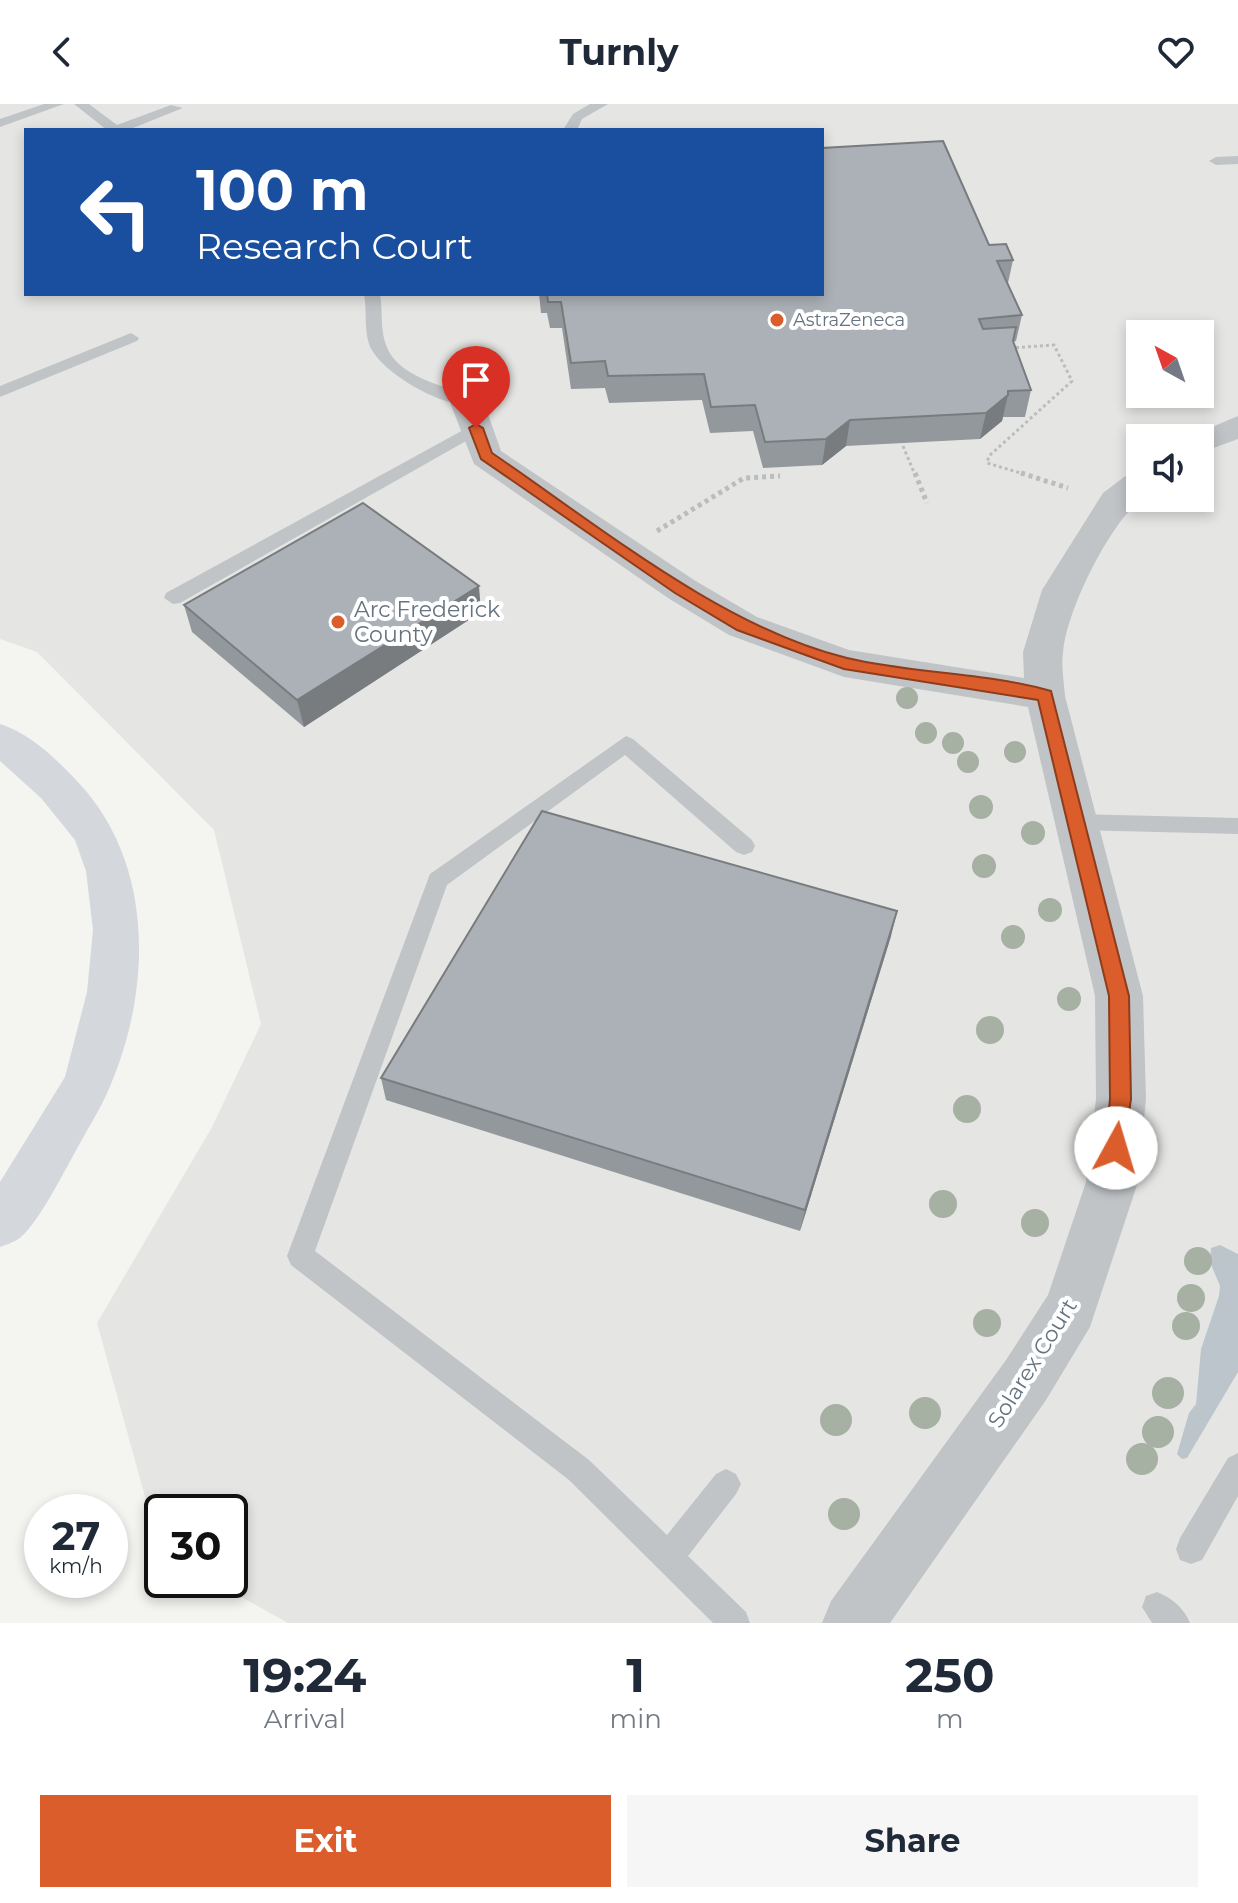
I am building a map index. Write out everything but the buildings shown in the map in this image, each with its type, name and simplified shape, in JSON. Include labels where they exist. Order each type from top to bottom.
[{"type":"highway","points":[[0,739],[69,800],[98,844],[114,887],[115,941],[109,1007],[88,1079],[31,1185],[0,1222]]},
{"type":"street","points":[[471,414],[486,456],[681,589],[743,626],[844,663],[1045,696]]},
{"type":"street","points":[[1214,437],[1238,426]]},
{"type":"street","name":"Solarex Court","points":[[853,1623],[1026,1380],[1071,1308],[1112,1182],[1121,1099],[1119,996],[1045,696],[1043,652],[1061,590],[1116,501],[1126,493]]},
{"type":"lane","points":[[0,123],[57,104]]},
{"type":"lane","points":[[81,104],[113,128]]},
{"type":"lane","points":[[570,128],[577,115],[601,104]]},
{"type":"lane","points":[[121,128],[176,108]]},
{"type":"lane","points":[[1216,161],[1238,160]]},
{"type":"lane","points":[[173,598],[471,414],[386,361],[377,344],[372,296]]},
{"type":"lane","points":[[0,392],[131,338]]},
{"type":"lane","points":[[735,1623],[579,1470],[300,1256],[438,880],[626,744],[744,846]]},
{"type":"lane","points":[[1075,822],[1238,826]]},
{"type":"lane","points":[[1191,1549],[1238,1468]]},
{"type":"lane","points":[[668,1557],[726,1484]]},
{"type":"path","points":[[1008,348],[1054,345],[1072,381],[989,456],[987,463],[1068,488]]},
{"type":"path","points":[[903,446],[927,503]]},
{"type":"path","points":[[653,533],[744,478],[780,476]]},
{"type":"shaded area","points":[[0,104],[1238,104],[1238,1623],[288,1623],[243,1598],[248,1598],[248,1494],[144,1494],[97,1323],[212,1127],[261,1024],[214,830],[37,652],[0,639]]},
{"type":"shaded area","points":[[1220,1245],[1238,1254],[1238,1372],[1187,1458],[1182,1459],[1177,1454],[1189,1413],[1196,1404],[1201,1349],[1219,1296],[1220,1286],[1210,1262],[1211,1248]]},
{"type":"place","name":"AstraZeneca","points":[[777,320]]},
{"type":"place","name":"Arc Frederick County","points":[[338,622]]},
{"type":"route","points":[[476,428],[486,456],[681,589],[743,626],[844,663],[1045,696],[1119,996],[1121,1099],[1116,1148]]}]
